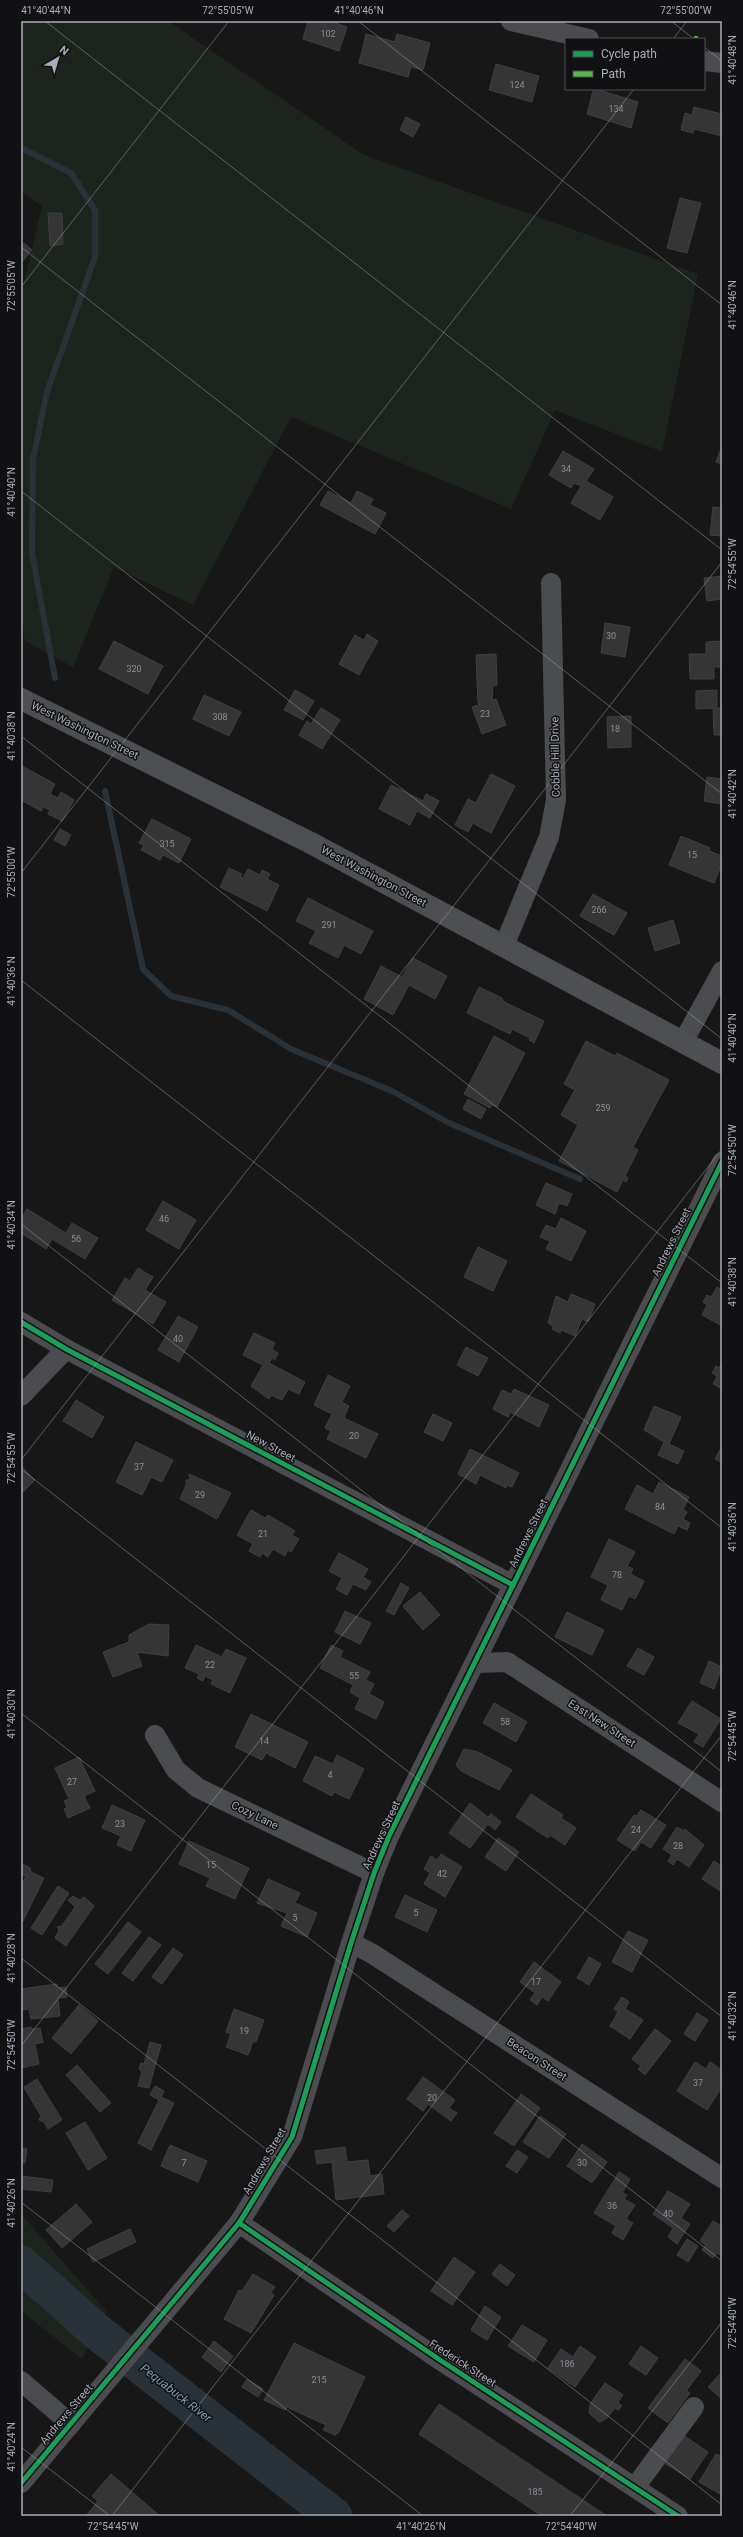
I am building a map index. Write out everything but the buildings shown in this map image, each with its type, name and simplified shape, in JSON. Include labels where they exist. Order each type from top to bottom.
[{"type":"main road","name":"West Washington Street","points":[[21,699],[309,842],[722,1063]]},
{"type":"street","points":[[511,21],[585,38]]},
{"type":"street","points":[[705,61],[722,63]]},
{"type":"street","name":"Cobble Hill Drive","points":[[504,946],[549,837],[556,800],[551,583]]},
{"type":"street","points":[[683,1042],[722,971]]},
{"type":"street","name":"Andrews Street","points":[[21,2483],[156,2320],[239,2224],[292,2137],[351,1943],[374,1873],[390,1836],[722,1162]]},
{"type":"street","name":"New Street","points":[[21,1322],[66,1349],[513,1585]]},
{"type":"street","points":[[21,1396],[66,1349]]},
{"type":"street","name":"East New Street","points":[[476,1663],[507,1662],[722,1802]]},
{"type":"street","name":"Cozy Lane","points":[[155,1735],[176,1770],[198,1788],[374,1873]]},
{"type":"street","name":"Beacon Street","points":[[351,1943],[371,1953],[722,2178]]},
{"type":"street","name":"Frederick Street","points":[[239,2224],[440,2360],[678,2516]]},
{"type":"street","points":[[21,2381],[71,2424]]},
{"type":"street","points":[[635,2487],[694,2407]]},
{"type":"shaded area","points":[[21,21],[168,21],[364,155],[698,274],[662,452],[555,410],[511,509],[291,417],[193,605],[114,567],[73,667],[25,641],[21,619],[21,295],[42,206],[21,192]]},
{"type":"shaded area","points":[[21,2214],[106,2311],[82,2359],[21,2311]]},
{"type":"waterway","points":[[21,148],[71,173],[95,210],[95,257],[47,392],[33,459],[32,553],[55,678]]},
{"type":"waterway","points":[[105,791],[143,969],[171,996],[228,1010],[291,1049],[392,1091],[449,1123],[580,1179]]},
{"type":"waterway","name":"Pequabuck River","points":[[21,2264],[96,2331],[334,2516]]},
{"type":"cycle path","points":[[21,2483],[239,2223],[292,2137],[351,1943],[374,1873],[389,1836],[722,1162]]},
{"type":"cycle path","points":[[21,1322],[66,1349],[513,1585]]},
{"type":"cycle path","points":[[239,2223],[440,2360],[678,2516]]}]
